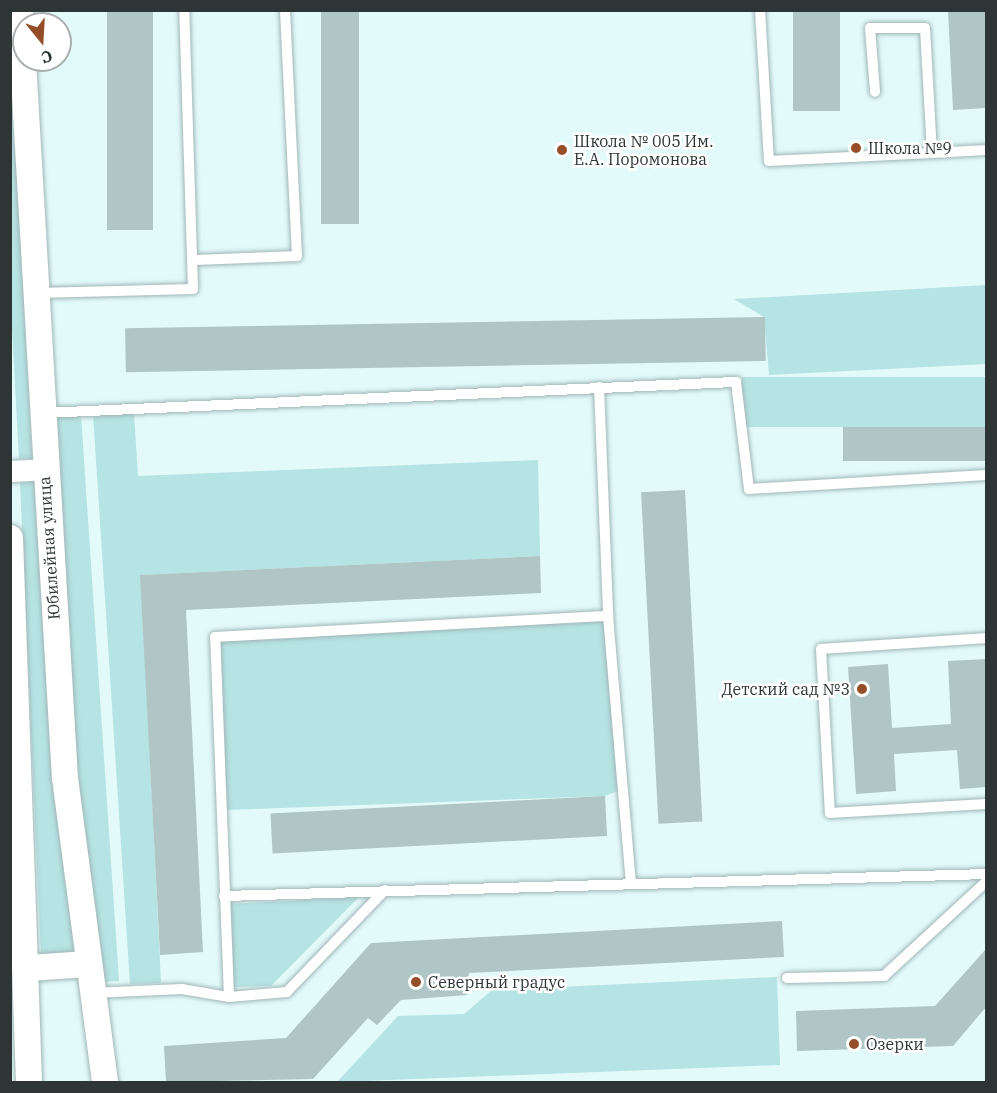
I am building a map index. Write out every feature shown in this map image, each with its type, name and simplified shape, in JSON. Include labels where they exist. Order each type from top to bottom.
[{"type":"street","name":"Юбилейная улица","points":[[20,10],[33,293],[65,778],[105,1083]]},
{"type":"street","points":[[10,471],[44,469]]},
{"type":"street","points":[[10,538],[28,968],[29,1083]]},
{"type":"street","points":[[28,968],[88,964]]},
{"type":"lane","points":[[33,293],[193,289],[195,260],[184,10]]},
{"type":"lane","points":[[195,260],[297,256],[285,10]]},
{"type":"lane","points":[[760,10],[769,161],[987,150]]},
{"type":"lane","points":[[875,92],[870,28],[925,28],[932,153]]},
{"type":"lane","points":[[41,413],[736,382],[749,489],[987,475]]},
{"type":"lane","points":[[599,387],[608,616],[631,882]]},
{"type":"lane","points":[[229,997],[215,636],[608,616]]},
{"type":"lane","points":[[987,638],[821,649],[830,813],[987,804]]},
{"type":"lane","points":[[224,896],[631,882],[987,874]]},
{"type":"lane","points":[[787,978],[884,976],[987,882]]},
{"type":"lane","points":[[92,993],[182,989],[229,997],[287,992],[385,890]]},
{"type":"shaded area","points":[[10,34],[32,458],[19,459],[10,292]]},
{"type":"shaded area","points":[[986,285],[986,364],[769,375],[764,317],[734,299]]},
{"type":"shaded area","points":[[742,377],[986,377],[986,427],[742,427]]},
{"type":"shaded area","points":[[134,413],[138,476],[538,460],[540,556],[141,575],[161,983],[130,984],[93,414]]},
{"type":"shaded area","points":[[81,415],[119,981],[100,982],[73,777],[49,416]]},
{"type":"shaded area","points":[[34,481],[51,757],[76,952],[41,955],[20,483]]},
{"type":"shaded area","points":[[604,620],[620,790],[605,796],[226,810],[221,641]]},
{"type":"shaded area","points":[[359,897],[271,986],[234,987],[230,904]]},
{"type":"shaded area","points":[[777,977],[780,1065],[337,1082],[398,1016],[464,1014],[492,990]]},
{"type":"building","points":[[107,10],[153,10],[153,230],[107,230]]},
{"type":"building","points":[[321,10],[359,10],[359,224],[321,224]]},
{"type":"building","points":[[793,10],[840,10],[840,111],[793,111]]},
{"type":"building","points":[[948,10],[986,10],[986,108],[953,110]]},
{"type":"building","points":[[765,317],[766,361],[126,372],[125,328]]},
{"type":"building","points":[[843,427],[986,427],[986,461],[843,461]]},
{"type":"building","points":[[685,490],[702,822],[658,824],[641,492]]},
{"type":"building","points":[[540,556],[541,593],[186,610],[203,952],[160,955],[140,575]]},
{"type":"building","points":[[986,659],[986,787],[960,789],[957,750],[894,754],[896,791],[856,794],[848,667],[888,664],[892,728],[951,724],[948,661]]},
{"type":"building","points":[[605,796],[607,836],[273,853],[270,814]]},
{"type":"building","points":[[782,921],[784,957],[469,973],[467,995],[401,1000],[377,1025],[368,1018],[313,1079],[166,1082],[164,1046],[286,1038],[371,943]]},
{"type":"building","points":[[986,949],[986,1007],[953,1046],[797,1051],[796,1011],[935,1006]]},
{"type":"place","name":"Школа №9","points":[[856,148]]},
{"type":"place","name":"Школа № 005 Им. Е.А. Поромонова","points":[[562,150]]},
{"type":"place","name":"Детский сад №3","points":[[862,689]]},
{"type":"place","name":"Северный градус","points":[[416,982]]},
{"type":"place","name":"Озерки","points":[[854,1044]]}]
